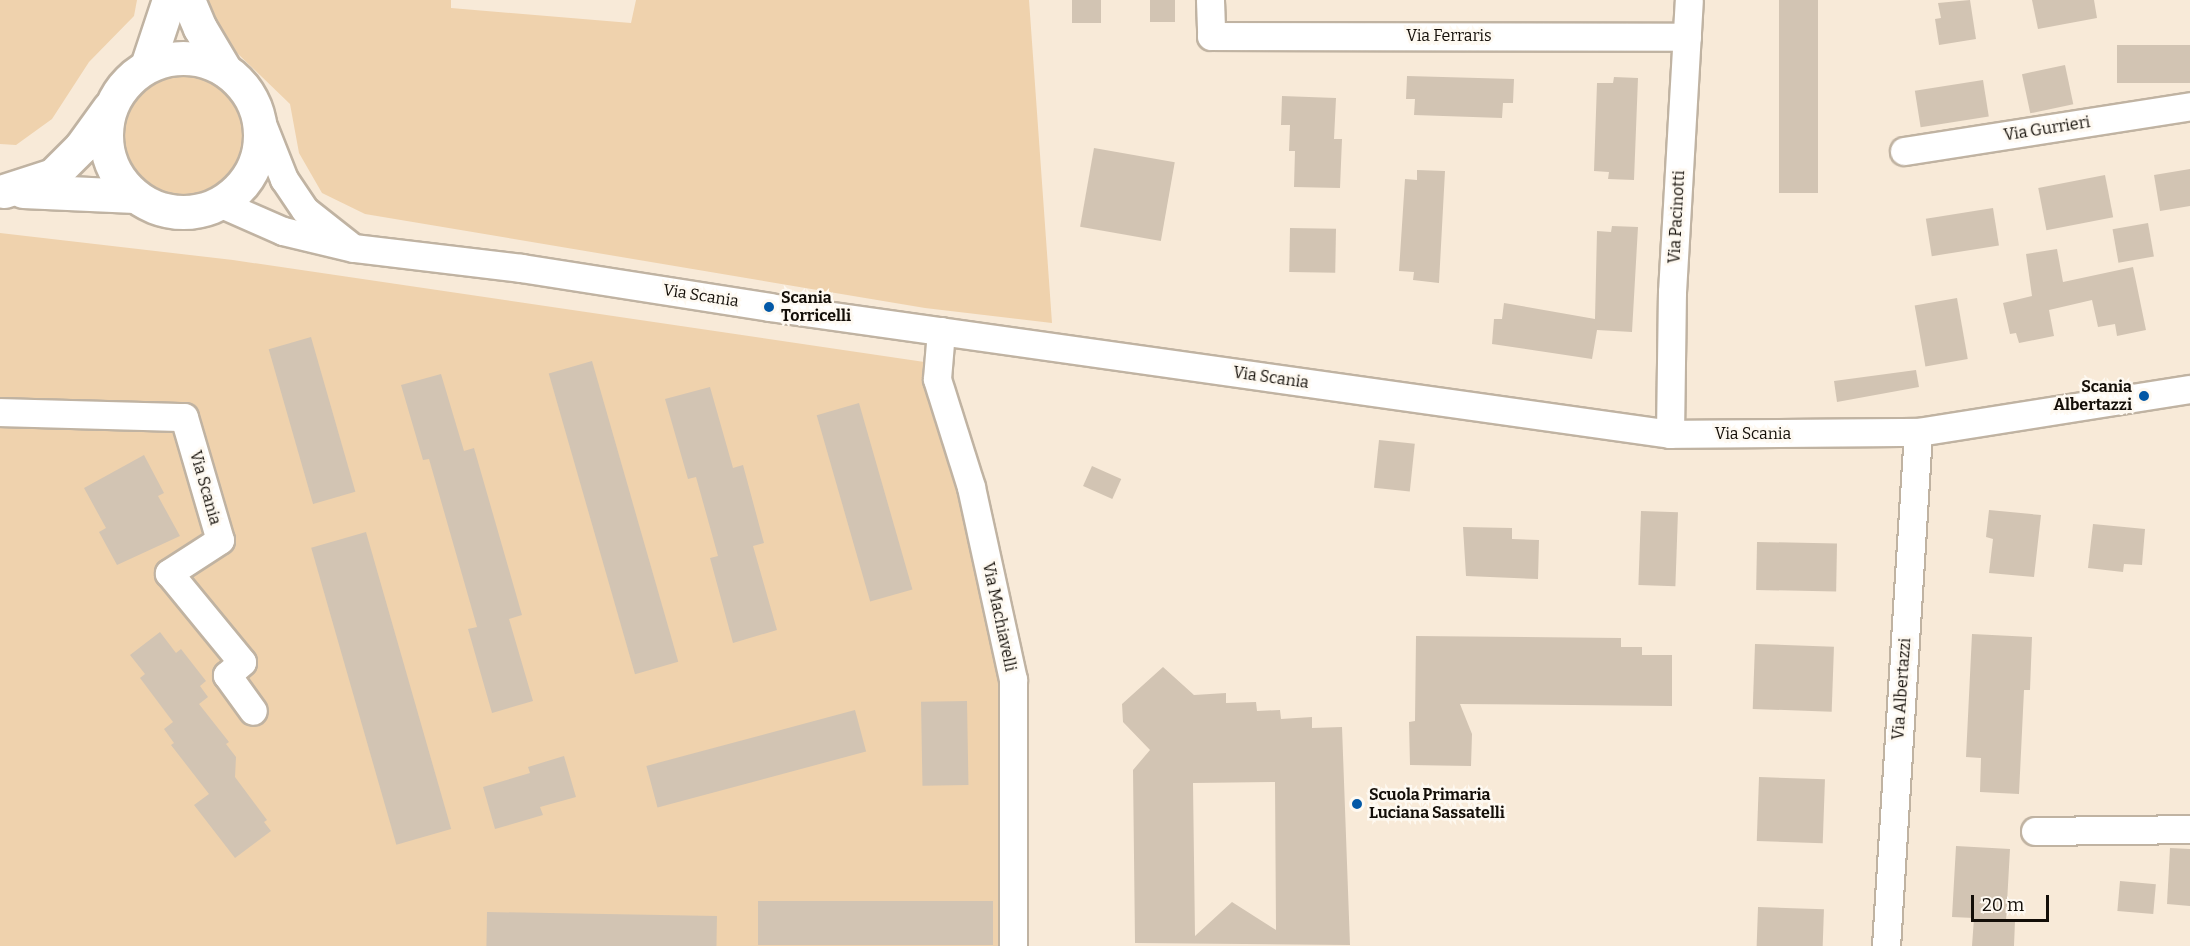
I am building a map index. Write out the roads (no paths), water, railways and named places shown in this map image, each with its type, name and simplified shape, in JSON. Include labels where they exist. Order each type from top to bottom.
[{"type":"main road","points":[[147,66],[169,0]]},
{"type":"main road","points":[[188,0],[200,28],[225,69]]},
{"type":"main road","name":"Via Scania","points":[[2,191],[52,175],[81,147],[131,76],[147,66],[187,57],[225,69],[240,82],[259,116],[260,142],[254,167],[239,188],[219,203],[198,211],[176,212],[155,207],[135,196],[118,178],[108,156],[105,130],[110,106]]},
{"type":"main road","name":"Via Scania","points":[[2,191],[135,196]]},
{"type":"street","name":"Via Ferraris","points":[[1210,0],[1211,36],[1686,37]]},
{"type":"street","name":"Via Pacinotti","points":[[1670,434],[1672,292],[1689,0]]},
{"type":"street","name":"Via Gurrieri","points":[[1904,151],[2190,106]]},
{"type":"street","name":"Via Scania","points":[[259,116],[284,179],[318,231]]},
{"type":"street","name":"Via Scania","points":[[219,203],[283,231],[318,231],[354,248],[521,268],[941,331],[1670,434],[1918,432],[2190,389]]},
{"type":"street","name":"Via Machiavelli","points":[[941,331],[938,379],[971,487],[1013,679],[1013,946]]},
{"type":"street","name":"Via Scania","points":[[0,412],[184,417],[220,540],[169,573],[242,662],[227,675],[253,711]]},
{"type":"street","name":"Via Albertazzi","points":[[1886,946],[1918,432]]},
{"type":"street","points":[[2035,831],[2190,829]]},
{"type":"place","name":"Scania Torricelli","points":[[769,307]]},
{"type":"place","name":"Scania Albertazzi","points":[[2144,396]]},
{"type":"place","name":"Scuola Primaria Luciana Sassatelli","points":[[1357,804]]}]
